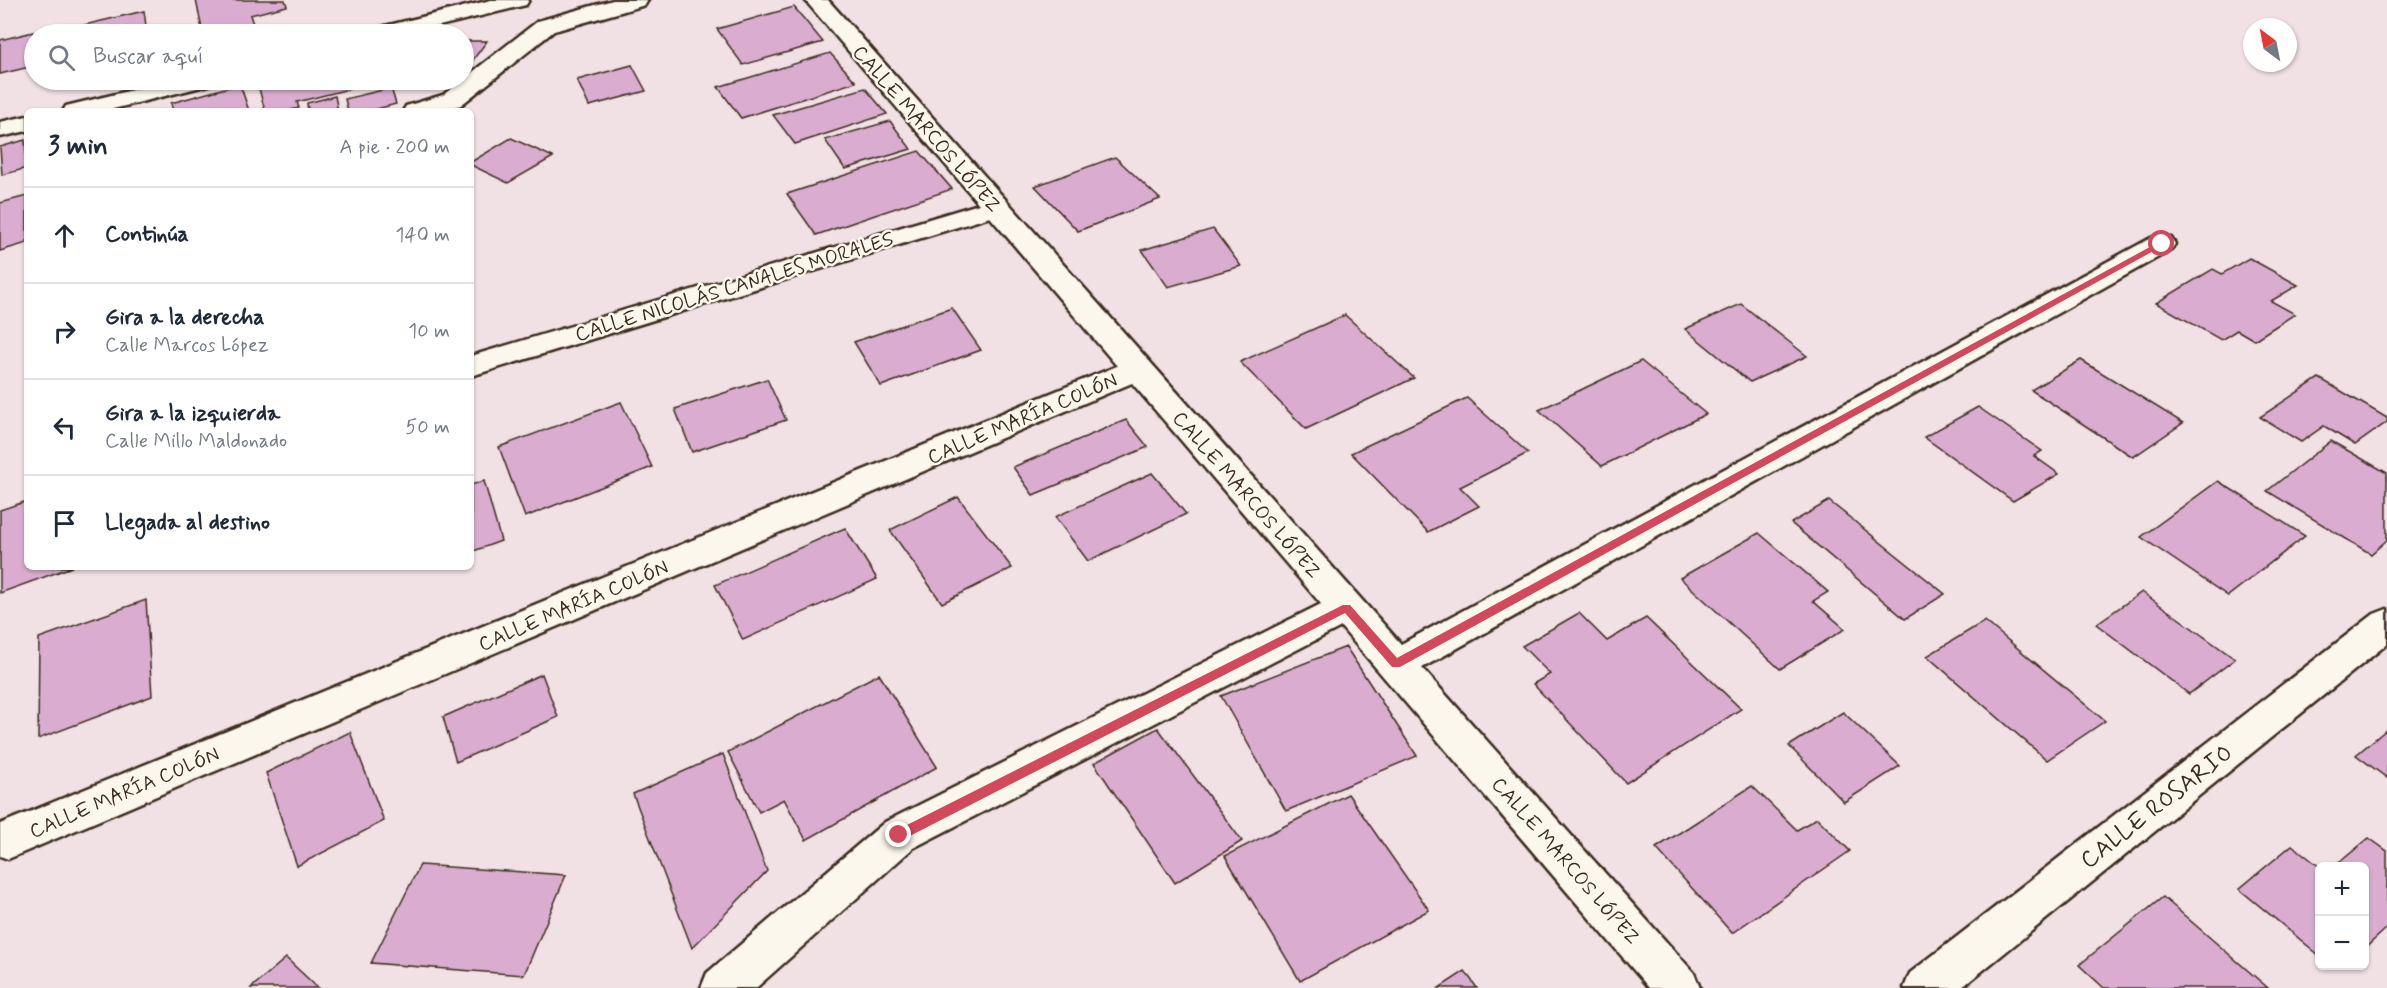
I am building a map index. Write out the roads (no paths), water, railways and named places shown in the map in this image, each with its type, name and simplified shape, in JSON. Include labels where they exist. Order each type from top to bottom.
[{"type":"street","points":[[421,24],[518,0]]},
{"type":"street","points":[[474,83],[546,26],[637,0]]},
{"type":"street","name":"CALLE MARCOS LÓPEZ","points":[[816,0],[1678,988]]},
{"type":"street","points":[[87,108],[160,90]]},
{"type":"street","points":[[425,108],[452,100],[465,90]]},
{"type":"street","points":[[0,130],[24,124]]},
{"type":"street","name":"CALLE NICOLÁS CANALES MORALES","points":[[474,365],[996,207]]},
{"type":"street","points":[[1396,664],[2162,244]]},
{"type":"street","name":"CALLE MARÍA COLÓN","points":[[8,840],[1138,369]]},
{"type":"street","points":[[723,988],[899,835],[1346,608]]},
{"type":"street","name":"CALLE ROSARIO","points":[[1926,988],[2387,624]]}]
